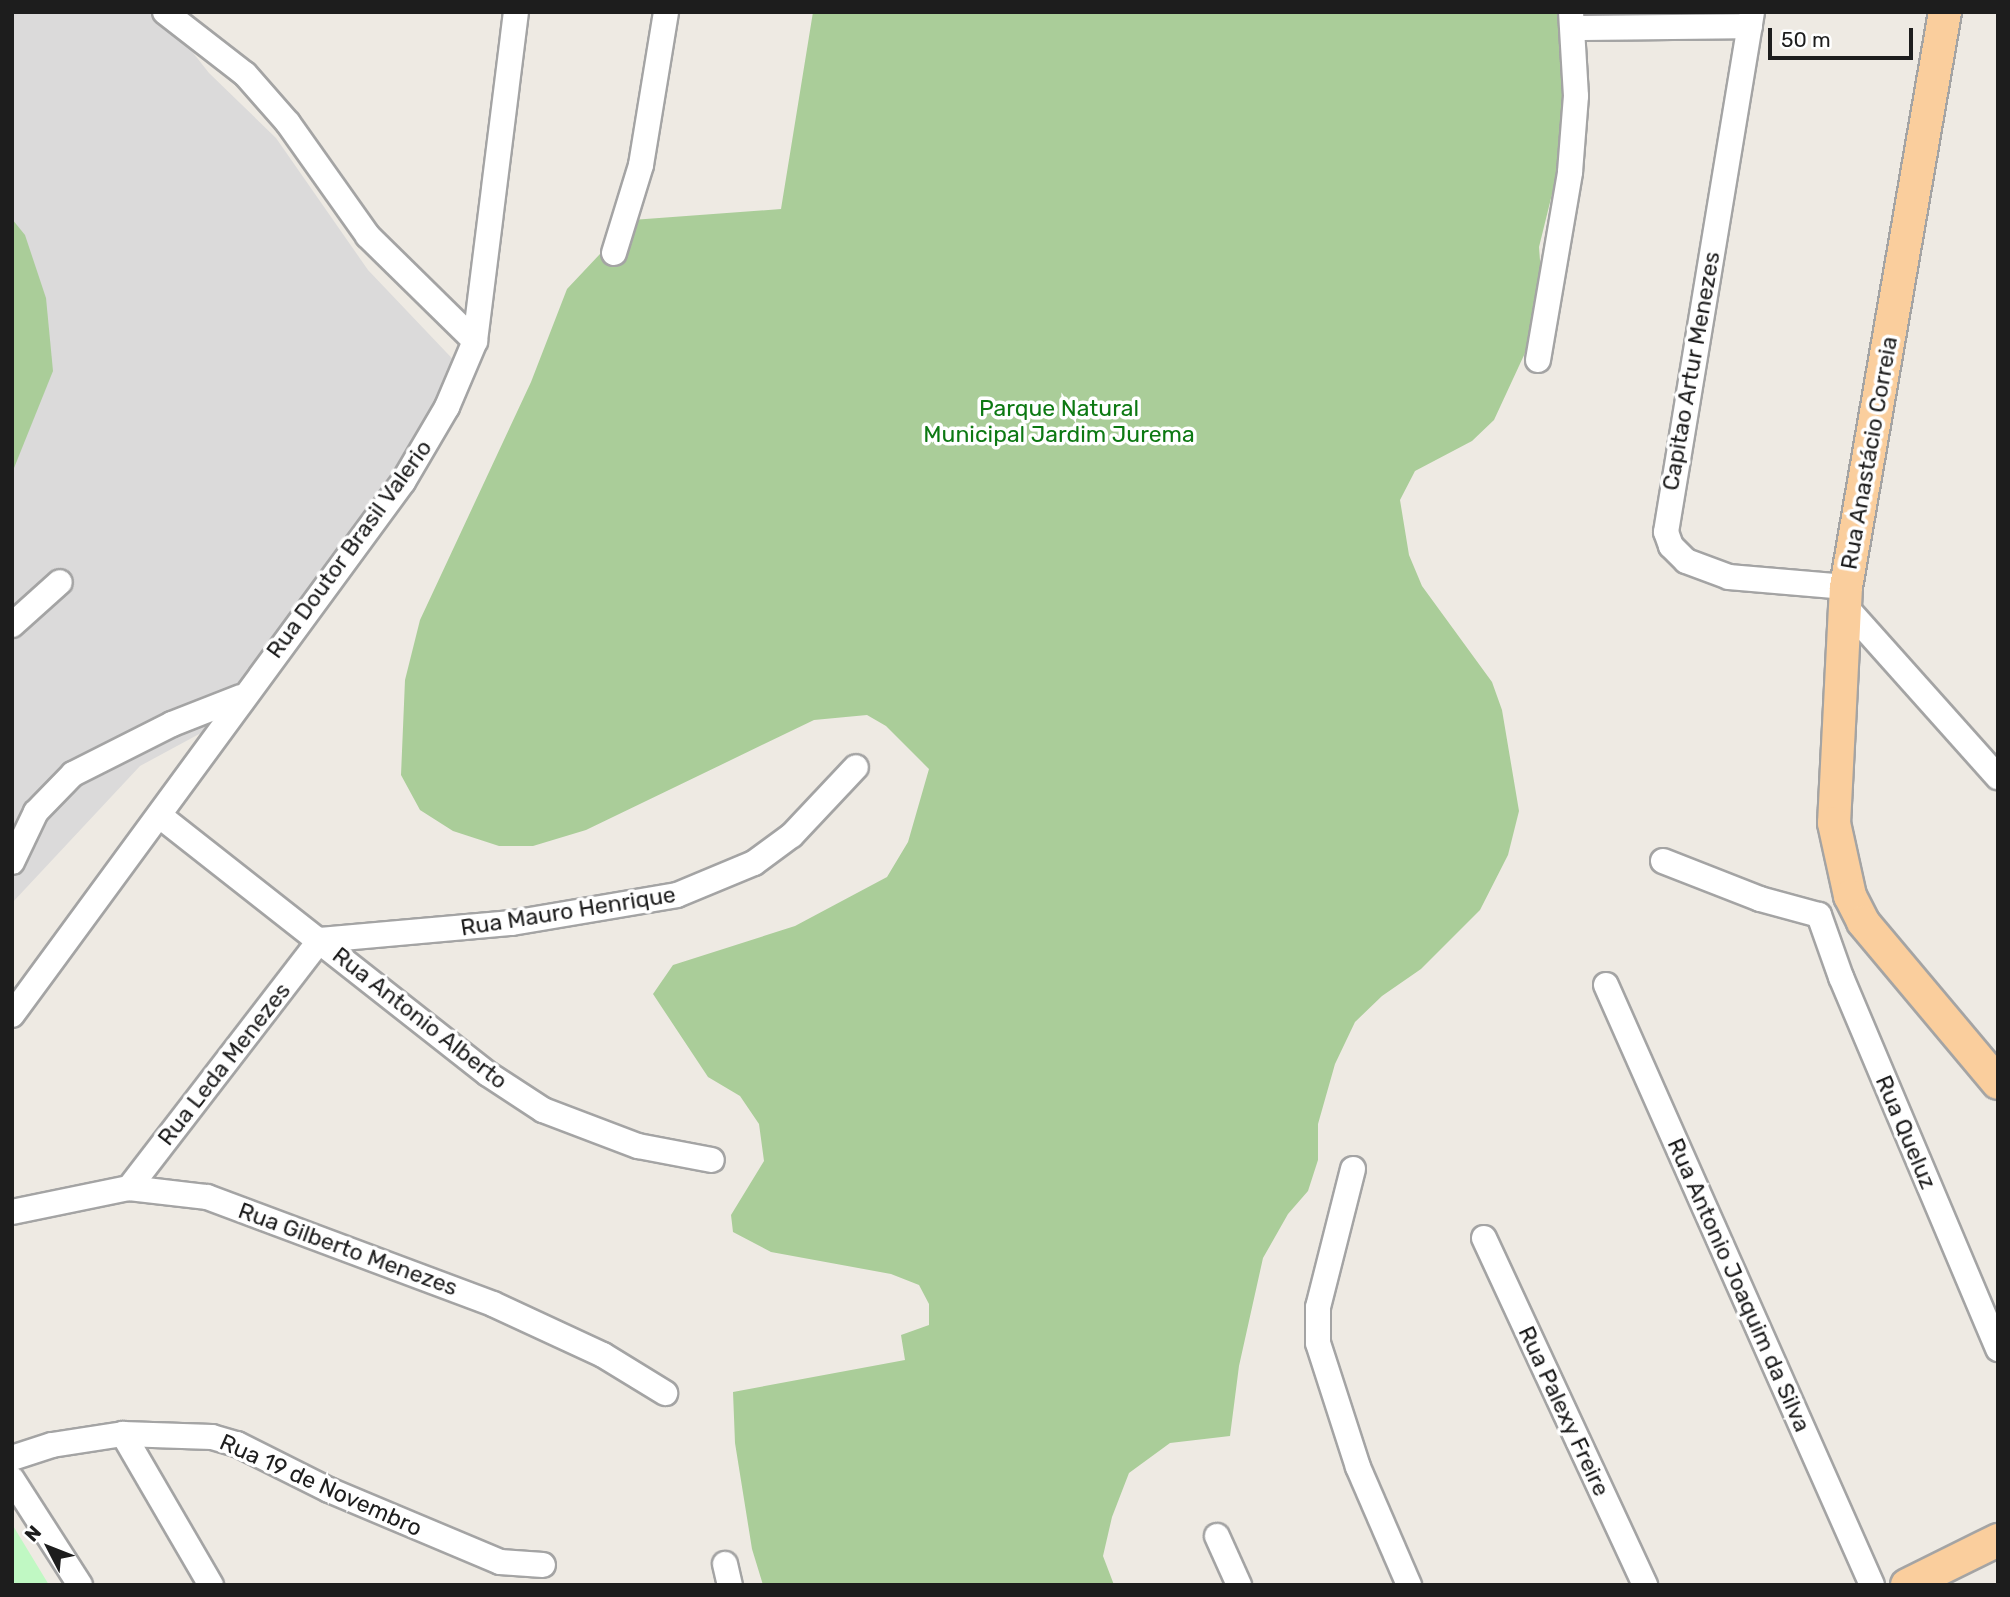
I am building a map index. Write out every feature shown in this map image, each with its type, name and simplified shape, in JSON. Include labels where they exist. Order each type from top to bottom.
[{"type":"main road","name":"Rua Anastácio Correia","points":[[1945,12],[1845,596],[1834,823],[1850,896],[1880,946],[1998,1083]]},
{"type":"main road","points":[[1907,1585],[1998,1540]]},
{"type":"street","points":[[165,12],[245,74],[288,123],[369,236],[475,341]]},
{"type":"street","name":"Rua Doutor Brasil Valerio","points":[[12,1015],[160,816],[241,697],[403,482],[447,407],[475,341],[516,12]]},
{"type":"street","points":[[614,253],[641,165],[666,12]]},
{"type":"street","points":[[1538,360],[1570,172],[1576,96],[1572,20],[1751,19]]},
{"type":"street","name":"Capitao Artur Menezes","points":[[1751,19],[1666,532],[1671,547],[1686,561],[1729,578],[1845,596]]},
{"type":"street","points":[[12,625],[60,582]]},
{"type":"street","points":[[1845,596],[1998,776]]},
{"type":"street","points":[[12,862],[36,812],[73,774],[172,724],[241,697]]},
{"type":"street","name":"Rua Mauro Henrique","points":[[320,940],[512,923],[677,895],[754,863],[792,835],[856,767]]},
{"type":"street","name":"Rua Antonio Alberto","points":[[160,816],[488,1074],[543,1110],[638,1146],[712,1160]]},
{"type":"street","points":[[1663,861],[1760,899],[1819,915],[1850,896]]},
{"type":"street","name":"Rua Queluz","points":[[1819,915],[1841,977],[1998,1349]]},
{"type":"street","name":"Rua Leda Menezes","points":[[129,1188],[320,940]]},
{"type":"street","name":"Rua Antonio Joaquim da Silva","points":[[1606,985],[1872,1585]]},
{"type":"street","points":[[1353,1169],[1318,1307],[1318,1343],[1358,1466],[1409,1585]]},
{"type":"street","name":"Rua Gilberto Menezes","points":[[12,1212],[129,1188],[207,1197],[481,1299],[603,1355],[665,1392]]},
{"type":"street","name":"Rua Palexy Freire","points":[[1484,1238],[1645,1585]]},
{"type":"street","name":"Rua 19 de Novembro","points":[[12,1458],[52,1445],[123,1434],[185,1433],[237,1444],[329,1490],[500,1562],[543,1565]]},
{"type":"street","points":[[123,1434],[211,1585]]},
{"type":"street","points":[[12,1479],[80,1585]]},
{"type":"street","points":[[1217,1536],[1239,1585]]},
{"type":"shaded area","points":[[12,12],[161,12],[209,73],[276,138],[368,270],[465,372],[445,438],[260,701],[140,766],[12,903]]},
{"type":"green space","name":"Parque Natural Municipal Jardim Jurema","points":[[813,12],[1579,12],[1573,109],[1539,247],[1542,287],[1525,353],[1494,420],[1472,441],[1415,471],[1400,500],[1409,555],[1422,586],[1492,682],[1502,710],[1519,811],[1508,855],[1480,910],[1421,969],[1382,996],[1355,1022],[1335,1064],[1318,1124],[1318,1160],[1308,1191],[1288,1214],[1263,1258],[1239,1366],[1230,1436],[1170,1443],[1129,1473],[1112,1517],[1103,1556],[1114,1585],[763,1585],[752,1549],[735,1443],[733,1392],[905,1360],[901,1335],[929,1325],[929,1304],[919,1285],[891,1274],[771,1252],[733,1232],[731,1215],[764,1161],[759,1124],[740,1096],[708,1077],[653,994],[673,965],[795,926],[887,877],[908,842],[929,769],[886,726],[867,715],[814,720],[586,830],[533,846],[499,846],[453,831],[420,810],[401,775],[405,680],[420,620],[531,382],[567,289],[632,220],[781,209]]},
{"type":"green space","points":[[12,219],[25,235],[46,298],[53,371],[12,473]]},
{"type":"green space","points":[[12,1524],[49,1585],[12,1585]]}]
